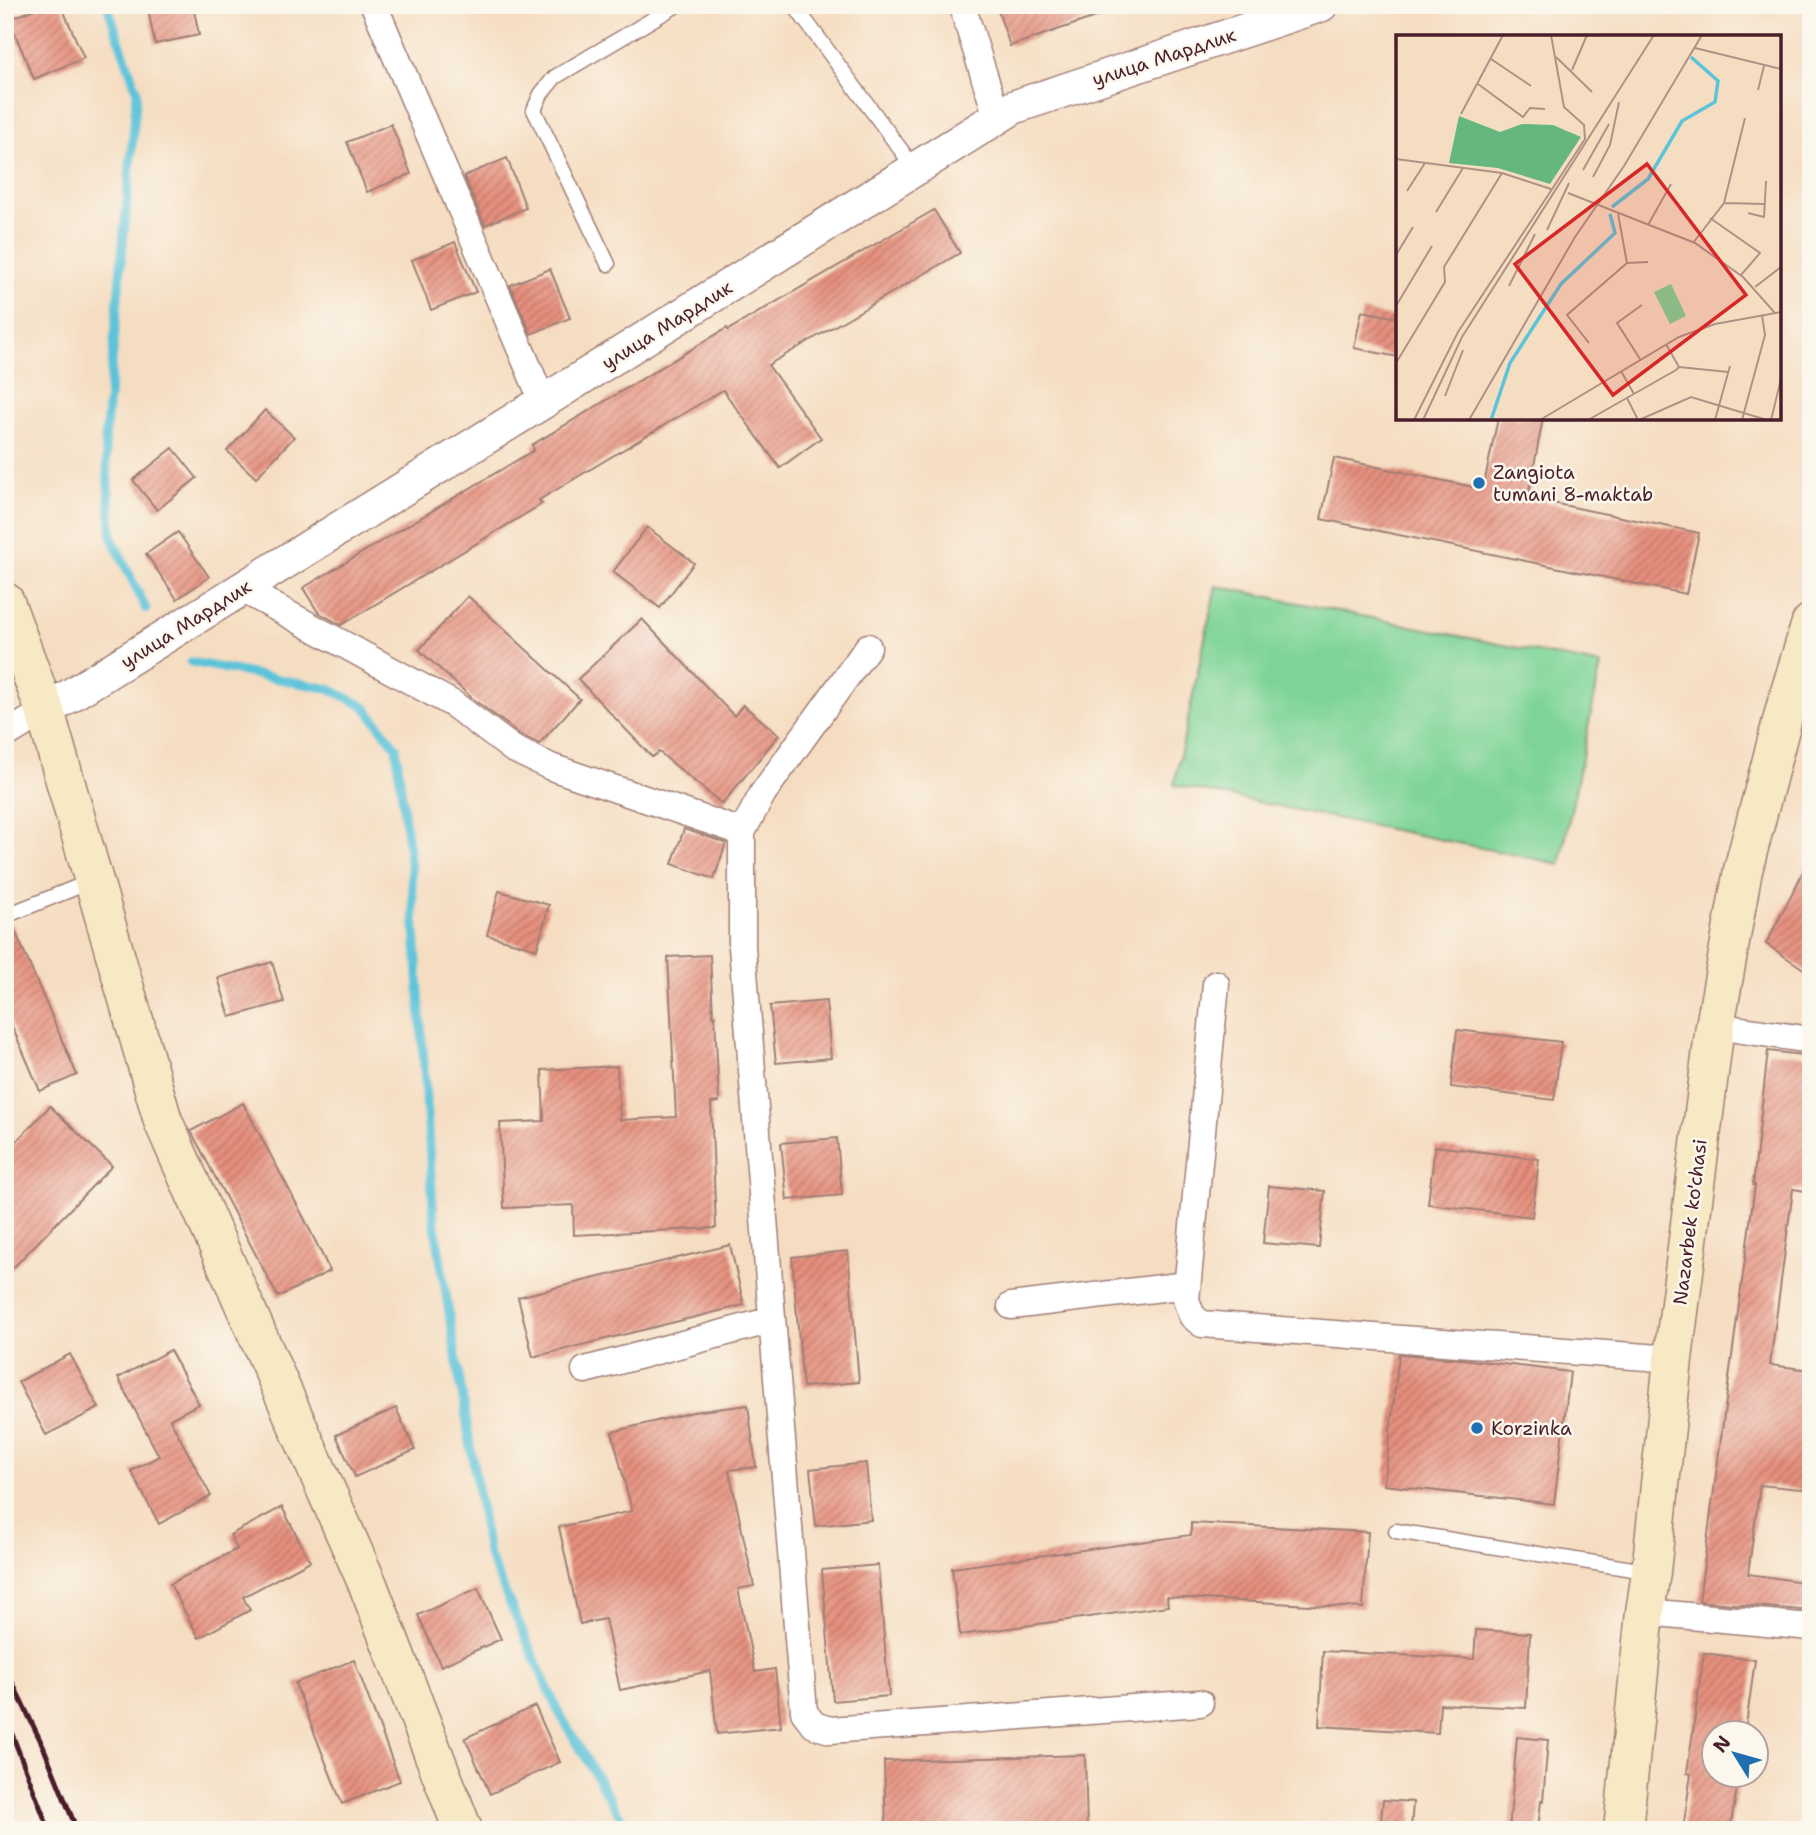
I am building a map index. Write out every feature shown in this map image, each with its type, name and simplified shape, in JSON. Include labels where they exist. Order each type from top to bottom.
[{"type":"main road","points":[[5,603],[45,712],[163,1121],[368,1585],[463,1830]]},
{"type":"main road","name":"Nazarbek ko'chasi","points":[[1623,1830],[1673,1359],[1715,1026],[1743,870],[1787,702],[1811,623]]},
{"type":"street","points":[[374,5],[543,402]]},
{"type":"street","points":[[962,5],[998,117]]},
{"type":"street","name":"улица Мардлик","points":[[45,712],[1014,107],[1321,5]]},
{"type":"street","points":[[242,589],[453,704],[513,749],[551,767],[742,832]]},
{"type":"street","points":[[868,647],[763,793],[742,832],[742,947],[804,1712],[814,1725],[830,1730],[1200,1703]]},
{"type":"street","points":[[5,735],[45,712]]},
{"type":"street","points":[[1216,984],[1187,1285],[1186,1300],[1192,1316],[1202,1324],[1673,1359]]},
{"type":"street","points":[[1715,1026],[1811,1040]]},
{"type":"street","points":[[1011,1306],[1187,1285]]},
{"type":"street","points":[[585,1370],[772,1320]]},
{"type":"street","points":[[1645,1612],[1811,1627]]},
{"type":"lane","points":[[608,264],[534,110],[541,94],[555,77],[677,5]]},
{"type":"lane","points":[[794,5],[915,169]]},
{"type":"lane","points":[[5,916],[93,881]]},
{"type":"lane","points":[[1396,1531],[1651,1572]]},
{"type":"green space","points":[[1216,586],[1601,665],[1560,864],[1174,785]]},
{"type":"building","points":[[43,5],[61,5],[84,58],[34,79],[9,20]]},
{"type":"building","points":[[147,5],[193,5],[199,35],[155,44]]},
{"type":"building","points":[[996,5],[1118,5],[1119,9],[1010,46]]},
{"type":"building","points":[[391,124],[411,174],[367,192],[347,142]]},
{"type":"building","points":[[507,158],[526,208],[485,225],[464,176]]},
{"type":"building","points":[[934,210],[960,253],[768,365],[821,438],[780,468],[723,390],[539,500],[542,504],[341,625],[318,612],[303,588],[534,450],[532,445],[727,328],[728,330]]},
{"type":"building","points":[[455,242],[476,292],[431,310],[412,260]]},
{"type":"building","points":[[550,269],[570,318],[531,334],[510,285]]},
{"type":"building","points":[[1362,311],[1396,318],[1396,357],[1354,348]]},
{"type":"building","points":[[265,410],[294,437],[256,478],[227,451]]},
{"type":"building","points":[[1498,420],[1543,420],[1528,498],[1699,533],[1686,594],[1321,519],[1334,458],[1483,489]]},
{"type":"building","points":[[173,448],[197,478],[157,510],[133,480]]},
{"type":"building","points":[[647,527],[694,563],[660,608],[613,572]]},
{"type":"building","points":[[178,532],[209,577],[177,599],[146,554]]},
{"type":"building","points":[[468,596],[580,699],[539,744],[521,735],[474,700],[419,650]]},
{"type":"building","points":[[642,619],[734,716],[743,705],[779,735],[722,804],[659,752],[652,757],[578,679]]},
{"type":"building","points":[[684,829],[726,843],[714,879],[672,864]]},
{"type":"building","points":[[1811,857],[1811,974],[1766,944]]},
{"type":"building","points":[[499,891],[549,905],[537,949],[487,935]]},
{"type":"building","points":[[12,924],[77,1075],[40,1091],[5,1010],[5,925]]},
{"type":"building","points":[[710,955],[719,1102],[711,1103],[716,1228],[574,1235],[573,1205],[504,1208],[500,1123],[544,1121],[542,1070],[617,1066],[620,1120],[676,1117],[668,957]]},
{"type":"building","points":[[272,962],[284,1002],[230,1017],[218,978]]},
{"type":"building","points":[[826,1001],[831,1058],[776,1063],[770,1006]]},
{"type":"building","points":[[1457,1030],[1561,1042],[1554,1100],[1451,1087]]},
{"type":"building","points":[[1768,1051],[1811,1056],[1811,1192],[1793,1189],[1770,1365],[1811,1370],[1811,1490],[1760,1485],[1748,1574],[1811,1583],[1811,1611],[1699,1601],[1755,1185]]},
{"type":"building","points":[[243,1103],[330,1271],[278,1297],[191,1131]]},
{"type":"building","points":[[50,1106],[112,1166],[5,1276],[5,1153]]},
{"type":"building","points":[[837,1138],[842,1195],[787,1200],[781,1143]]},
{"type":"building","points":[[1435,1146],[1539,1159],[1532,1217],[1428,1204]]},
{"type":"building","points":[[1269,1186],[1325,1191],[1319,1248],[1263,1243]]},
{"type":"building","points":[[730,1245],[744,1305],[533,1357],[518,1297]]},
{"type":"building","points":[[848,1251],[859,1382],[803,1387],[792,1257]]},
{"type":"building","points":[[170,1350],[199,1404],[170,1419],[211,1496],[159,1524],[131,1471],[159,1456],[118,1378]]},
{"type":"building","points":[[70,1354],[99,1408],[46,1435],[18,1382]]},
{"type":"building","name":"Korzinka","points":[[1399,1354],[1570,1372],[1554,1504],[1384,1485]]},
{"type":"building","points":[[748,1405],[756,1467],[729,1470],[754,1586],[738,1589],[755,1672],[775,1669],[781,1727],[717,1734],[710,1671],[620,1690],[605,1619],[580,1624],[559,1527],[632,1511],[612,1432],[693,1412]]},
{"type":"building","points":[[396,1408],[415,1450],[355,1477],[336,1435]]},
{"type":"building","points":[[866,1463],[871,1520],[816,1526],[810,1469]]},
{"type":"building","points":[[282,1507],[310,1561],[243,1597],[250,1610],[199,1638],[170,1584],[237,1549],[230,1535]]},
{"type":"building","points":[[1191,1523],[1368,1532],[1363,1608],[1167,1597],[1168,1606],[960,1635],[952,1568],[1191,1535]]},
{"type":"building","points":[[878,1565],[889,1696],[833,1701],[822,1570]]},
{"type":"building","points":[[478,1588],[501,1639],[441,1666],[418,1615]]},
{"type":"building","points":[[1476,1630],[1530,1633],[1526,1708],[1440,1704],[1438,1733],[1319,1726],[1323,1651],[1474,1659]]},
{"type":"building","points":[[1704,1653],[1755,1660],[1747,1720],[1700,1720],[1700,1790],[1737,1790],[1730,1830],[1683,1830],[1691,1774],[1687,1773]]},
{"type":"building","points":[[354,1660],[400,1781],[342,1804],[295,1683]]},
{"type":"building","points":[[535,1706],[560,1762],[490,1794],[465,1738]]},
{"type":"building","points":[[1517,1737],[1548,1740],[1538,1830],[1509,1830]]},
{"type":"building","points":[[1085,1755],[1087,1830],[886,1830],[884,1761]]},
{"type":"building","points":[[1383,1800],[1413,1802],[1411,1830],[1380,1830]]},
{"type":"waterway","points":[[107,5],[137,91],[105,440],[112,538],[146,609]]},
{"type":"waterway","points":[[191,662],[330,689],[365,707],[396,747],[411,869],[434,1220],[488,1554],[557,1709],[628,1830]]},
{"type":"railway","points":[[5,1667],[43,1746],[77,1830]]},
{"type":"railway","points":[[5,1716],[49,1830]]},
{"type":"place","name":"Zangiota tumani 8-maktab","points":[[1479,483]]},
{"type":"place","name":"Korzinka","points":[[1477,1428]]}]
